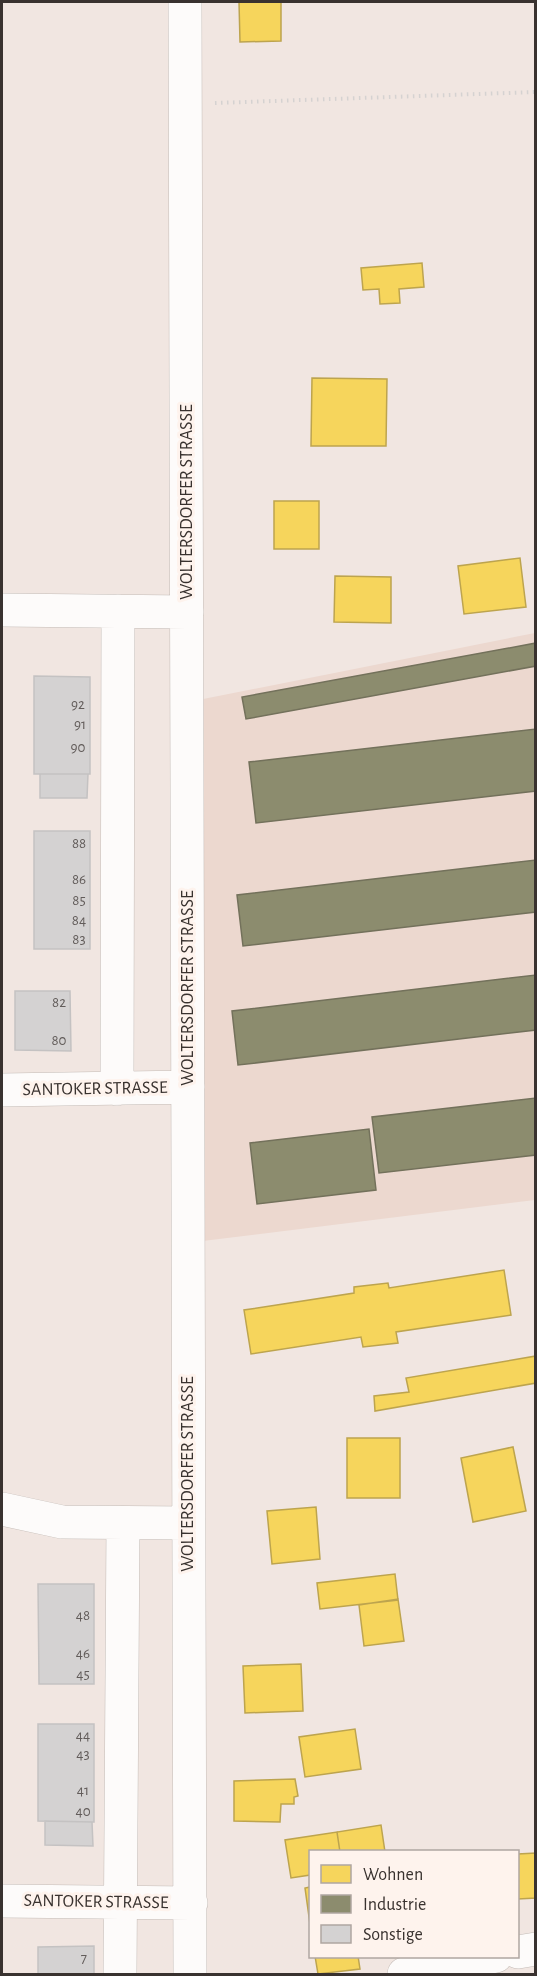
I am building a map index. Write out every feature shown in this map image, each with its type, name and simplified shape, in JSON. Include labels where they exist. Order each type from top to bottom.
[{"type":"street","name":"WOLTERSDORFER STRASSE","points":[[185,2],[190,1974]]},
{"type":"street","points":[[2,610],[187,612]]},
{"type":"street","points":[[117,1089],[118,611]]},
{"type":"street","name":"SANTOKER STRASSE","points":[[2,1090],[189,1087]]},
{"type":"street","points":[[2,1509],[62,1522],[188,1523]]},
{"type":"street","points":[[120,1974],[123,1524]]},
{"type":"street","name":"SANTOKER STRASSE","points":[[2,1901],[191,1904]]},
{"type":"street","points":[[519,1952],[536,1949]]},
{"type":"street","points":[[404,1974],[486,1958]]},
{"type":"path","points":[[184,104],[536,92]]},
{"type":"shaded area","points":[[535,633],[535,1200],[178,1244],[178,704]]},
{"type":"building: Wohnen","points":[[239,2],[281,2],[281,41],[240,42]]},
{"type":"building: Wohnen","points":[[422,263],[424,287],[399,289],[400,303],[380,304],[379,289],[363,290],[361,268]]},
{"type":"building: Wohnen","points":[[312,378],[387,379],[386,446],[311,446]]},
{"type":"building: Wohnen","points":[[274,501],[319,501],[319,549],[274,549]]},
{"type":"building: Wohnen","points":[[520,558],[526,607],[464,614],[458,566]]},
{"type":"building: Wohnen","points":[[335,576],[391,577],[391,623],[334,622]]},
{"type":"building: Wohnen","points":[[504,1270],[511,1315],[396,1332],[398,1343],[363,1347],[361,1337],[251,1354],[244,1310],[354,1293],[354,1287],[388,1283],[389,1288]]},
{"type":"building: Wohnen","points":[[536,1356],[536,1383],[375,1411],[374,1396],[409,1392],[406,1378]]},
{"type":"building: Wohnen","points":[[347,1438],[400,1438],[400,1498],[347,1498]]},
{"type":"building: Wohnen","points":[[513,1447],[526,1511],[473,1522],[461,1458]]},
{"type":"building: Wohnen","points":[[316,1507],[320,1559],[272,1564],[267,1511]]},
{"type":"building: Wohnen","points":[[395,1574],[398,1600],[320,1609],[317,1583]]},
{"type":"building: Wohnen","points":[[398,1599],[404,1641],[364,1646],[359,1605]]},
{"type":"building: Wohnen","points":[[301,1664],[303,1711],[245,1713],[243,1666]]},
{"type":"building: Wohnen","points":[[355,1729],[361,1769],[305,1777],[299,1737]]},
{"type":"building: Wohnen","points":[[295,1779],[298,1796],[294,1797],[294,1804],[281,1804],[280,1822],[234,1821],[234,1781]]},
{"type":"building: Wohnen","points":[[381,1825],[385,1850],[340,1850],[337,1832]]},
{"type":"building: Wohnen","points":[[337,1832],[340,1850],[309,1850],[309,1875],[291,1878],[285,1840]]},
{"type":"building: Wohnen","points":[[536,1853],[536,1898],[519,1899],[519,1854]]},
{"type":"building: Wohnen","points":[[309,1887],[309,1917],[305,1888]]},
{"type":"building: Wohnen","points":[[315,1958],[358,1958],[360,1969],[318,1974]]},
{"type":"building: Industrie","points":[[536,643],[536,666],[246,719],[242,697]]},
{"type":"building: Industrie","points":[[536,729],[536,791],[256,823],[249,762]]},
{"type":"building: Industrie","points":[[536,860],[536,912],[243,946],[237,895]]},
{"type":"building: Industrie","points":[[536,975],[536,1030],[238,1065],[232,1011]]},
{"type":"building: Industrie","points":[[536,1098],[536,1155],[379,1173],[372,1117]]},
{"type":"building: Industrie","points":[[369,1129],[376,1190],[257,1204],[250,1143]]},
{"type":"building: Sonstige","points":[[34,676],[90,677],[90,774],[34,774]]},
{"type":"building: Sonstige","points":[[40,774],[88,774],[87,798],[40,798]]},
{"type":"building: Sonstige","points":[[34,831],[90,831],[90,949],[34,949]]},
{"type":"building: Sonstige","points":[[15,991],[70,991],[71,1051],[15,1050]]},
{"type":"building: Sonstige","points":[[38,1584],[94,1584],[94,1684],[39,1684]]},
{"type":"building: Sonstige","points":[[38,1724],[94,1724],[94,1822],[38,1821]]},
{"type":"building: Sonstige","points":[[45,1821],[92,1822],[93,1846],[45,1845]]},
{"type":"building: Sonstige","points":[[94,1946],[94,1974],[38,1974],[38,1947]]}]
